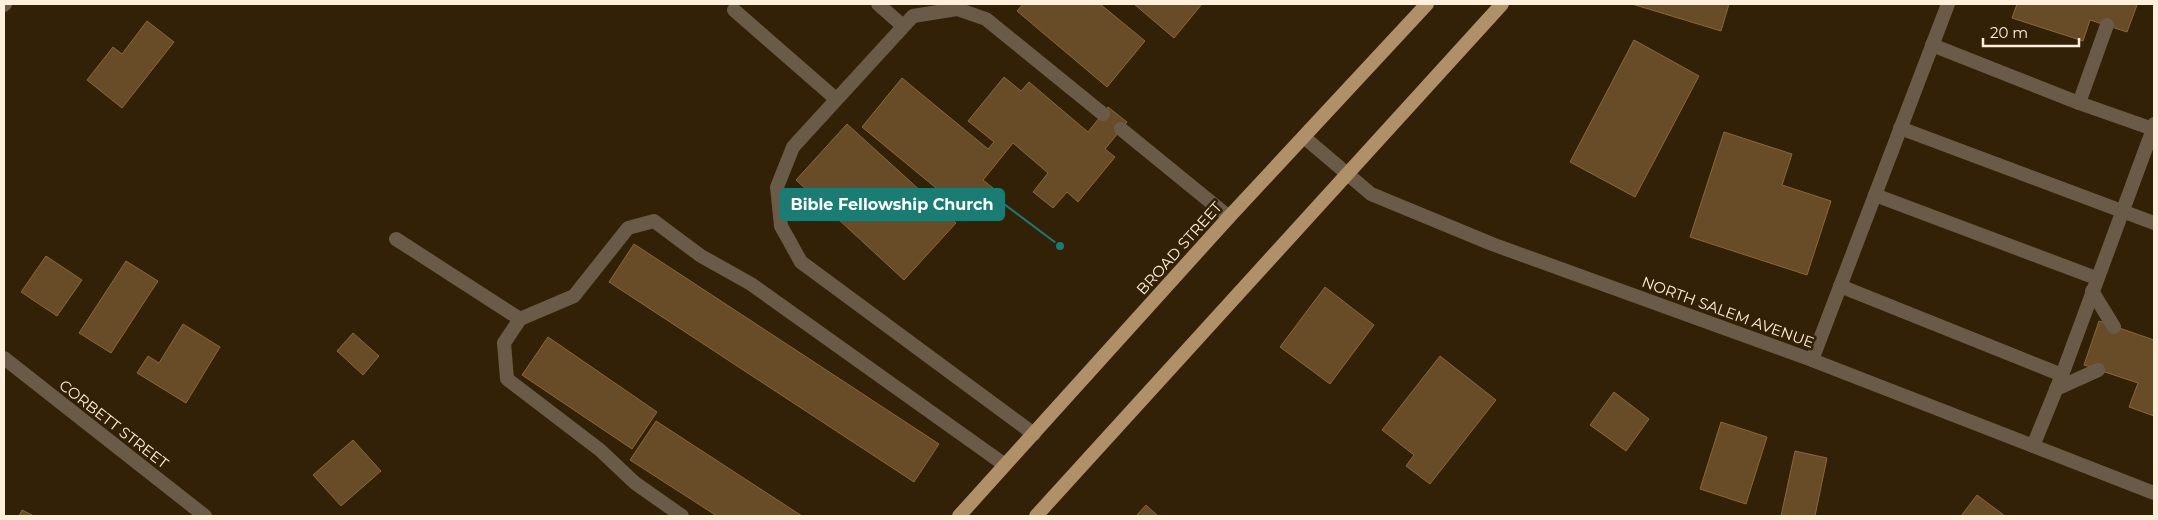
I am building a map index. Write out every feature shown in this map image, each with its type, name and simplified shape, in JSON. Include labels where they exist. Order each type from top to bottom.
[{"type":"main road","name":"BROAD STREET","points":[[959,516],[1229,217],[1305,138],[1427,4]]},
{"type":"main road","points":[[1036,516],[1346,173],[1502,4]]},
{"type":"street","points":[[878,4],[903,26]]},
{"type":"street","points":[[1812,360],[1948,4]]},
{"type":"street","points":[[1034,434],[801,262],[781,226],[778,187],[793,147],[913,16],[957,9],[986,20],[1103,114]]},
{"type":"street","points":[[734,10],[836,99]]},
{"type":"street","points":[[2079,103],[2106,25]]},
{"type":"street","points":[[1932,45],[2079,103],[2153,127],[2094,284],[2062,376],[2033,446]]},
{"type":"street","points":[[1900,128],[2154,223]]},
{"type":"street","points":[[1121,129],[1229,217]]},
{"type":"street","name":"NORTH SALEM AVENUE","points":[[1305,138],[1371,194],[1492,244],[1812,360],[2154,493]]},
{"type":"street","points":[[1875,194],[2094,284],[2114,326]]},
{"type":"street","points":[[682,516],[635,483],[600,450],[507,379],[504,343],[520,319],[574,296],[628,228],[654,221],[701,256],[751,284],[1005,466]]},
{"type":"street","points":[[396,239],[520,319]]},
{"type":"street","points":[[1840,286],[2062,376]]},
{"type":"street","name":"CORBETT STREET","points":[[4,358],[205,516]]},
{"type":"street","points":[[2056,389],[2098,370]]},
{"type":"building","points":[[1023,4],[1100,4],[1145,41],[1107,87],[1017,11]]},
{"type":"building","points":[[1134,4],[1202,4],[1174,38]]},
{"type":"building","points":[[1632,4],[1729,4],[1721,31]]},
{"type":"building","points":[[2017,4],[2137,5],[2127,32],[2090,20],[2083,41],[2012,18]]},
{"type":"building","points":[[147,21],[174,42],[122,108],[87,80],[113,47],[122,54]]},
{"type":"building","points":[[1634,40],[1699,76],[1635,197],[1570,162]]},
{"type":"building","points":[[1004,77],[1021,91],[1029,82],[1088,132],[1108,107],[1127,122],[1105,149],[1115,157],[1078,202],[1067,192],[1053,208],[1033,192],[1048,173],[1013,143],[983,180],[993,188],[970,216],[862,127],[902,78],[988,149],[994,142],[968,121]]},
{"type":"building","points":[[847,124],[956,223],[904,280],[796,180]]},
{"type":"building","points":[[1724,132],[1792,154],[1782,185],[1831,201],[1807,275],[1690,237]]},
{"type":"building","points":[[634,244],[939,444],[914,482],[609,282]]},
{"type":"building","points":[[46,256],[82,280],[57,316],[21,292]]},
{"type":"building","points":[[126,261],[158,281],[111,353],[79,333]]},
{"type":"building","points":[[1325,287],[1374,325],[1330,384],[1280,347]]},
{"type":"building","points":[[2099,321],[2154,340],[2154,416],[2129,407],[2138,383],[2084,365]]},
{"type":"building","points":[[183,324],[220,347],[186,403],[137,373],[148,356],[159,363]]},
{"type":"building","points":[[353,333],[379,356],[363,375],[337,351]]},
{"type":"building","points":[[548,337],[657,412],[632,449],[522,375]]},
{"type":"building","points":[[1440,356],[1496,400],[1430,484],[1406,466],[1414,455],[1382,430]]},
{"type":"building","points":[[1614,392],[1649,419],[1626,451],[1590,425]]},
{"type":"building","points":[[656,421],[802,516],[717,516],[630,460]]},
{"type":"building","points":[[1721,422],[1767,437],[1746,504],[1700,489]]},
{"type":"building","points":[[353,440],[381,471],[341,506],[313,475]]},
{"type":"building","points":[[1795,451],[1827,458],[1815,516],[1781,516]]},
{"type":"building","points":[[1977,495],[2005,516],[1961,516]]},
{"type":"building","points":[[1146,505],[1158,516],[1136,516]]},
{"type":"building","points":[[22,510],[34,516],[19,516]]},
{"type":"place","name":"Bible Fellowship Church","points":[[1060,246]]}]
